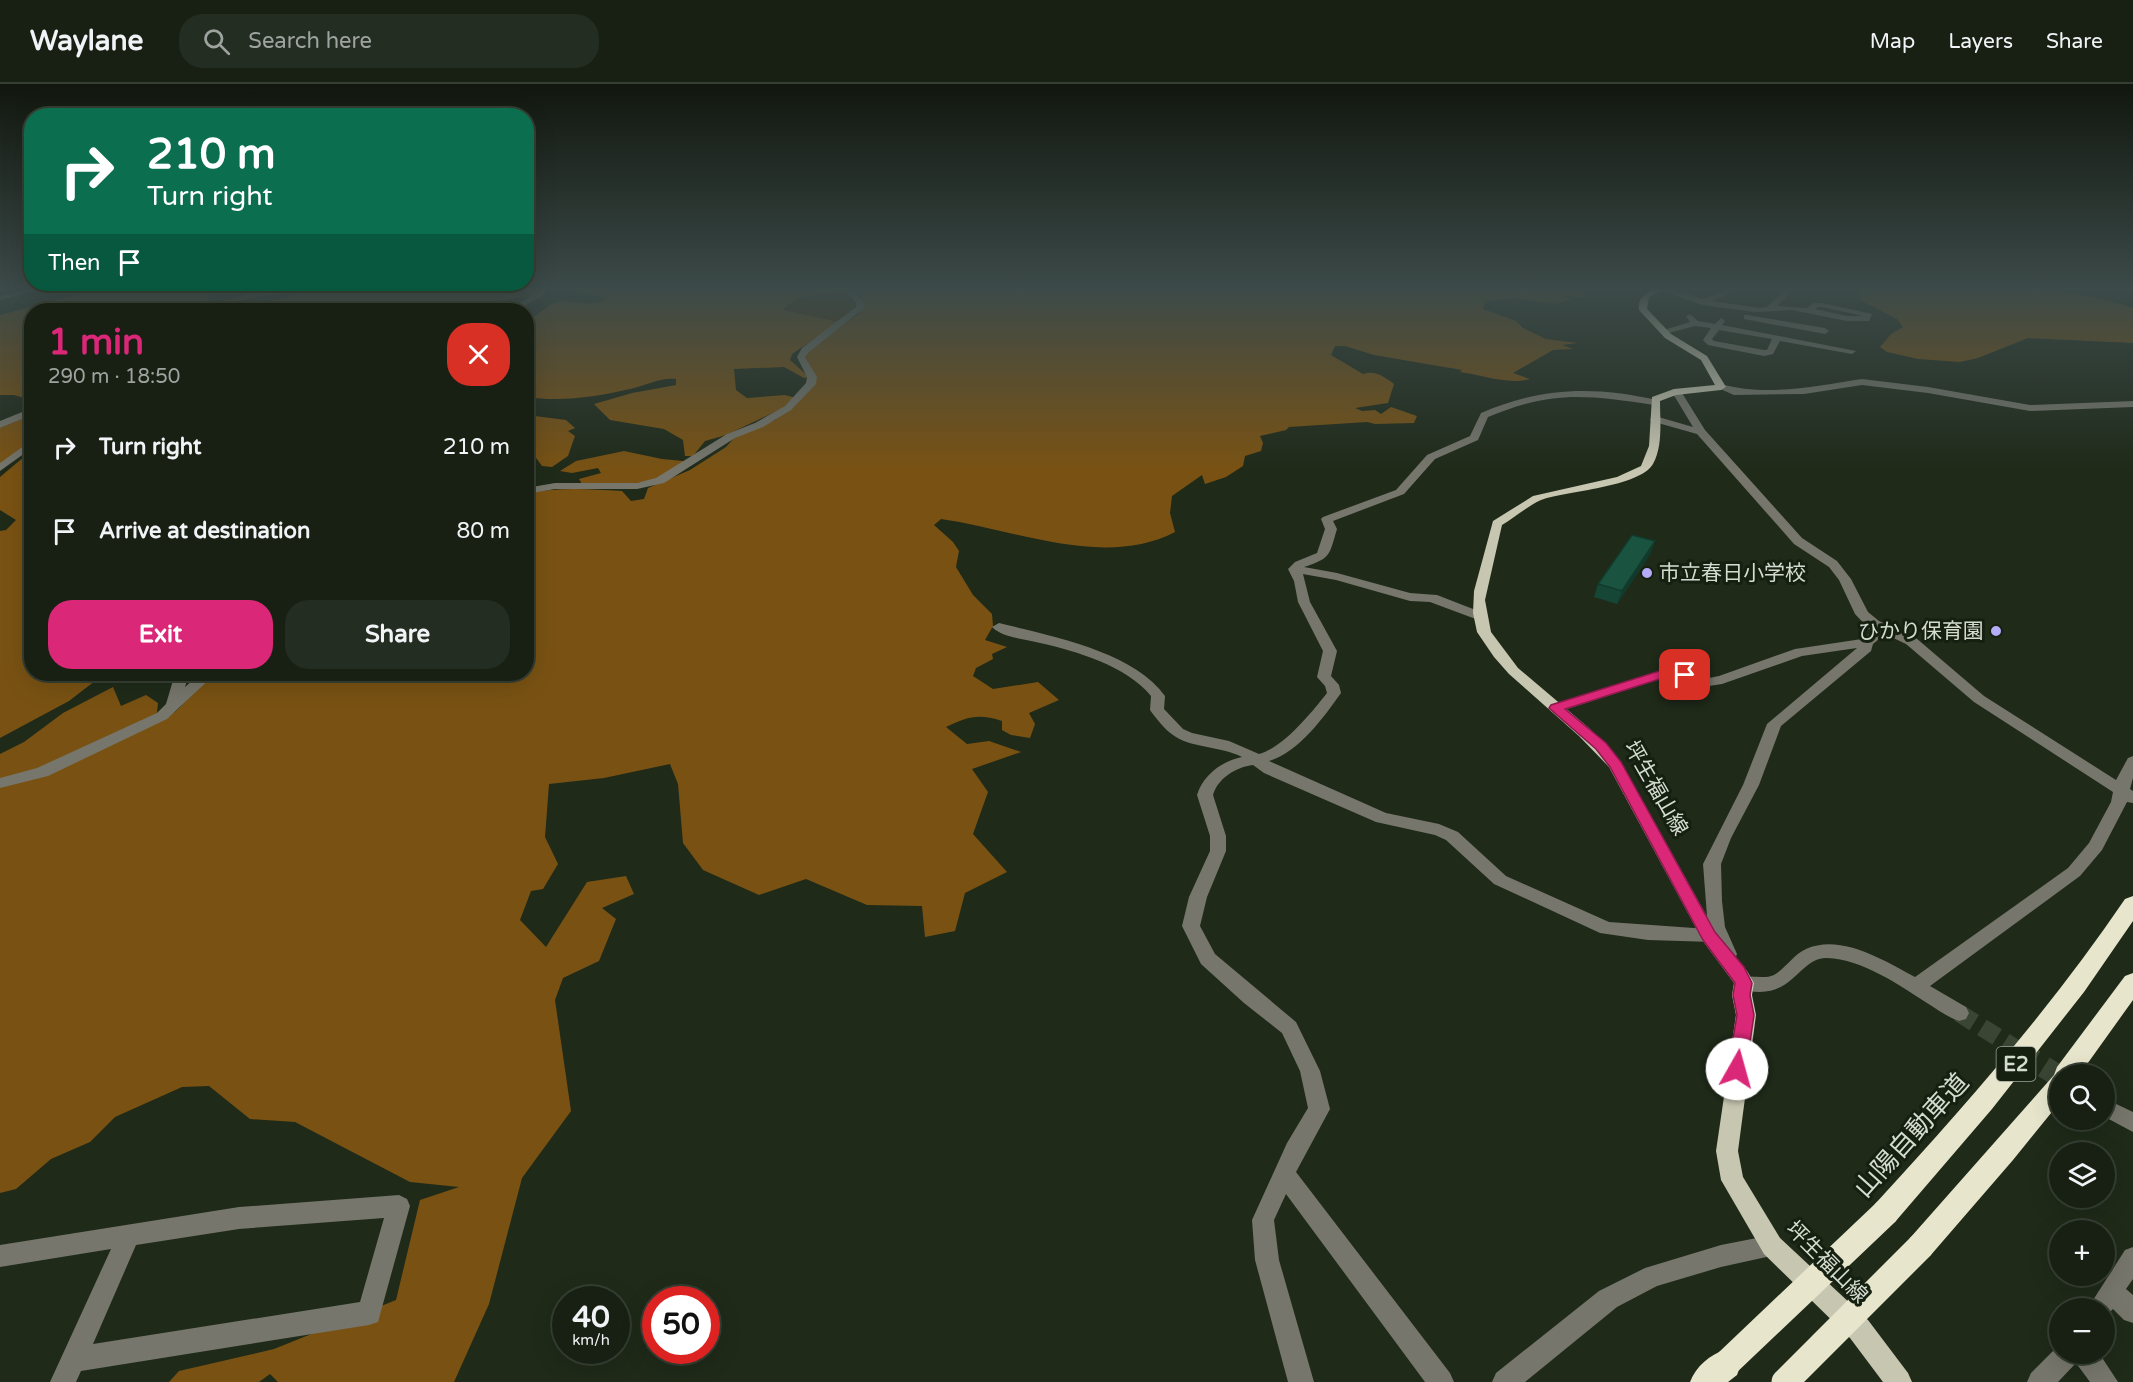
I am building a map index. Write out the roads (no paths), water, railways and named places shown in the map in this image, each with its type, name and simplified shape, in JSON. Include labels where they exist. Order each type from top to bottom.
[{"type":"highway","name":"山陽自動車道","points":[[1715,1373],[1885,1213],[2029,1049],[2095,963],[2133,904]]},
{"type":"highway","name":"E2","points":[[2073,1064],[2133,982]]},
{"type":"highway","name":"E2","points":[[1785,1382],[1920,1247],[2004,1152],[2049,1097]]},
{"type":"main road","points":[[1654,402],[1658,396],[1674,392],[1721,387],[1704,358],[1688,349]]},
{"type":"main road","name":"坪生福山線","points":[[1654,402],[1654,446],[1645,468],[1620,479],[1538,498],[1497,523],[1479,600],[1485,636],[1518,675],[1601,746],[1616,765],[1709,936],[1738,971],[1744,983],[1742,995],[1746,1015],[1727,1151],[1732,1180],[1749,1212],[1772,1246],[1859,1329],[1899,1382]]},
{"type":"street","points":[[534,490],[555,486],[638,486],[660,481],[731,436],[771,419],[788,408],[811,384],[812,377],[801,357],[807,349]]},
{"type":"street","points":[[1741,349],[1770,352],[1772,349]]},
{"type":"street","points":[[1840,349],[1852,351]]},
{"type":"street","points":[[1721,387],[1734,392],[1804,391],[1862,382],[1928,390],[2030,408],[2133,404]]},
{"type":"street","points":[[1674,392],[1679,395],[1701,432],[1798,541],[1833,564],[1845,579],[1862,614],[1874,624],[1911,641],[1979,699],[2128,795]]},
{"type":"street","points":[[1294,569],[1297,565],[1319,558],[1322,554],[1331,529],[1327,519],[1410,487],[1414,477],[1429,459],[1474,438],[1484,415],[1548,394],[1654,402]]},
{"type":"street","points":[[0,425],[24,414]]},
{"type":"street","points":[[1655,419],[1701,432]]},
{"type":"street","points":[[0,468],[24,449]]},
{"type":"street","points":[[1294,569],[1337,577],[1410,597],[1432,598],[1481,617]]},
{"type":"street","points":[[1294,569],[1300,581],[1304,602],[1330,651],[1324,677],[1332,685],[1334,693],[1278,753],[1258,761],[1243,760],[1211,780],[1205,795],[1218,836],[1218,851],[1198,897],[1191,926],[1208,959],[1251,998],[1289,1028],[1310,1071],[1319,1109],[1295,1150],[1263,1220],[1267,1260],[1301,1382]]},
{"type":"street","points":[[1556,708],[1669,672],[1709,682],[1722,680],[1800,652],[1866,643],[1879,633],[1874,624]]},
{"type":"street","points":[[999,627],[1078,647],[1098,655],[1147,682],[1158,696],[1157,710],[1160,715],[1178,732],[1188,737],[1224,744],[1245,752],[1270,769],[1382,818],[1439,830],[1465,846],[1492,875],[1500,880],[1606,928],[1709,936]]},
{"type":"street","points":[[1726,959],[1728,954],[1716,927],[1712,874],[1712,864],[1723,838],[1751,785],[1774,724],[1858,656],[1866,648],[1866,643]]},
{"type":"street","points":[[173,706],[180,681]]},
{"type":"street","points":[[0,783],[42,772],[162,716],[200,681]]},
{"type":"street","points":[[1915,987],[2074,872],[2096,846],[2128,795],[2124,780],[2133,761]]},
{"type":"street","points":[[1744,983],[1766,986],[1779,983],[1812,954],[1827,949],[1857,957],[1959,1013]]},
{"type":"street","points":[[2115,1113],[2133,1123]]},
{"type":"street","points":[[1285,1175],[1441,1382]]},
{"type":"street","points":[[0,1256],[239,1218],[399,1206],[369,1313],[68,1371]]},
{"type":"street","points":[[68,1371],[129,1235]]},
{"type":"street","points":[[1505,1382],[1608,1299],[1653,1276],[1721,1256],[1772,1246]]},
{"type":"street","points":[[2107,1298],[2133,1258]]},
{"type":"street","points":[[2115,1304],[2133,1311]]},
{"type":"street","points":[[2040,1382],[2057,1364]]},
{"type":"street","points":[[2092,1364],[2105,1382]]},
{"type":"tunnel","points":[[1959,1013],[2018,1050]]},
{"type":"tunnel","points":[[2016,1049],[2049,1070]]},
{"type":"place","name":"市立春日小学校","points":[[1647,573]]},
{"type":"place","name":"ひかり保育園","points":[[1996,631]]}]
